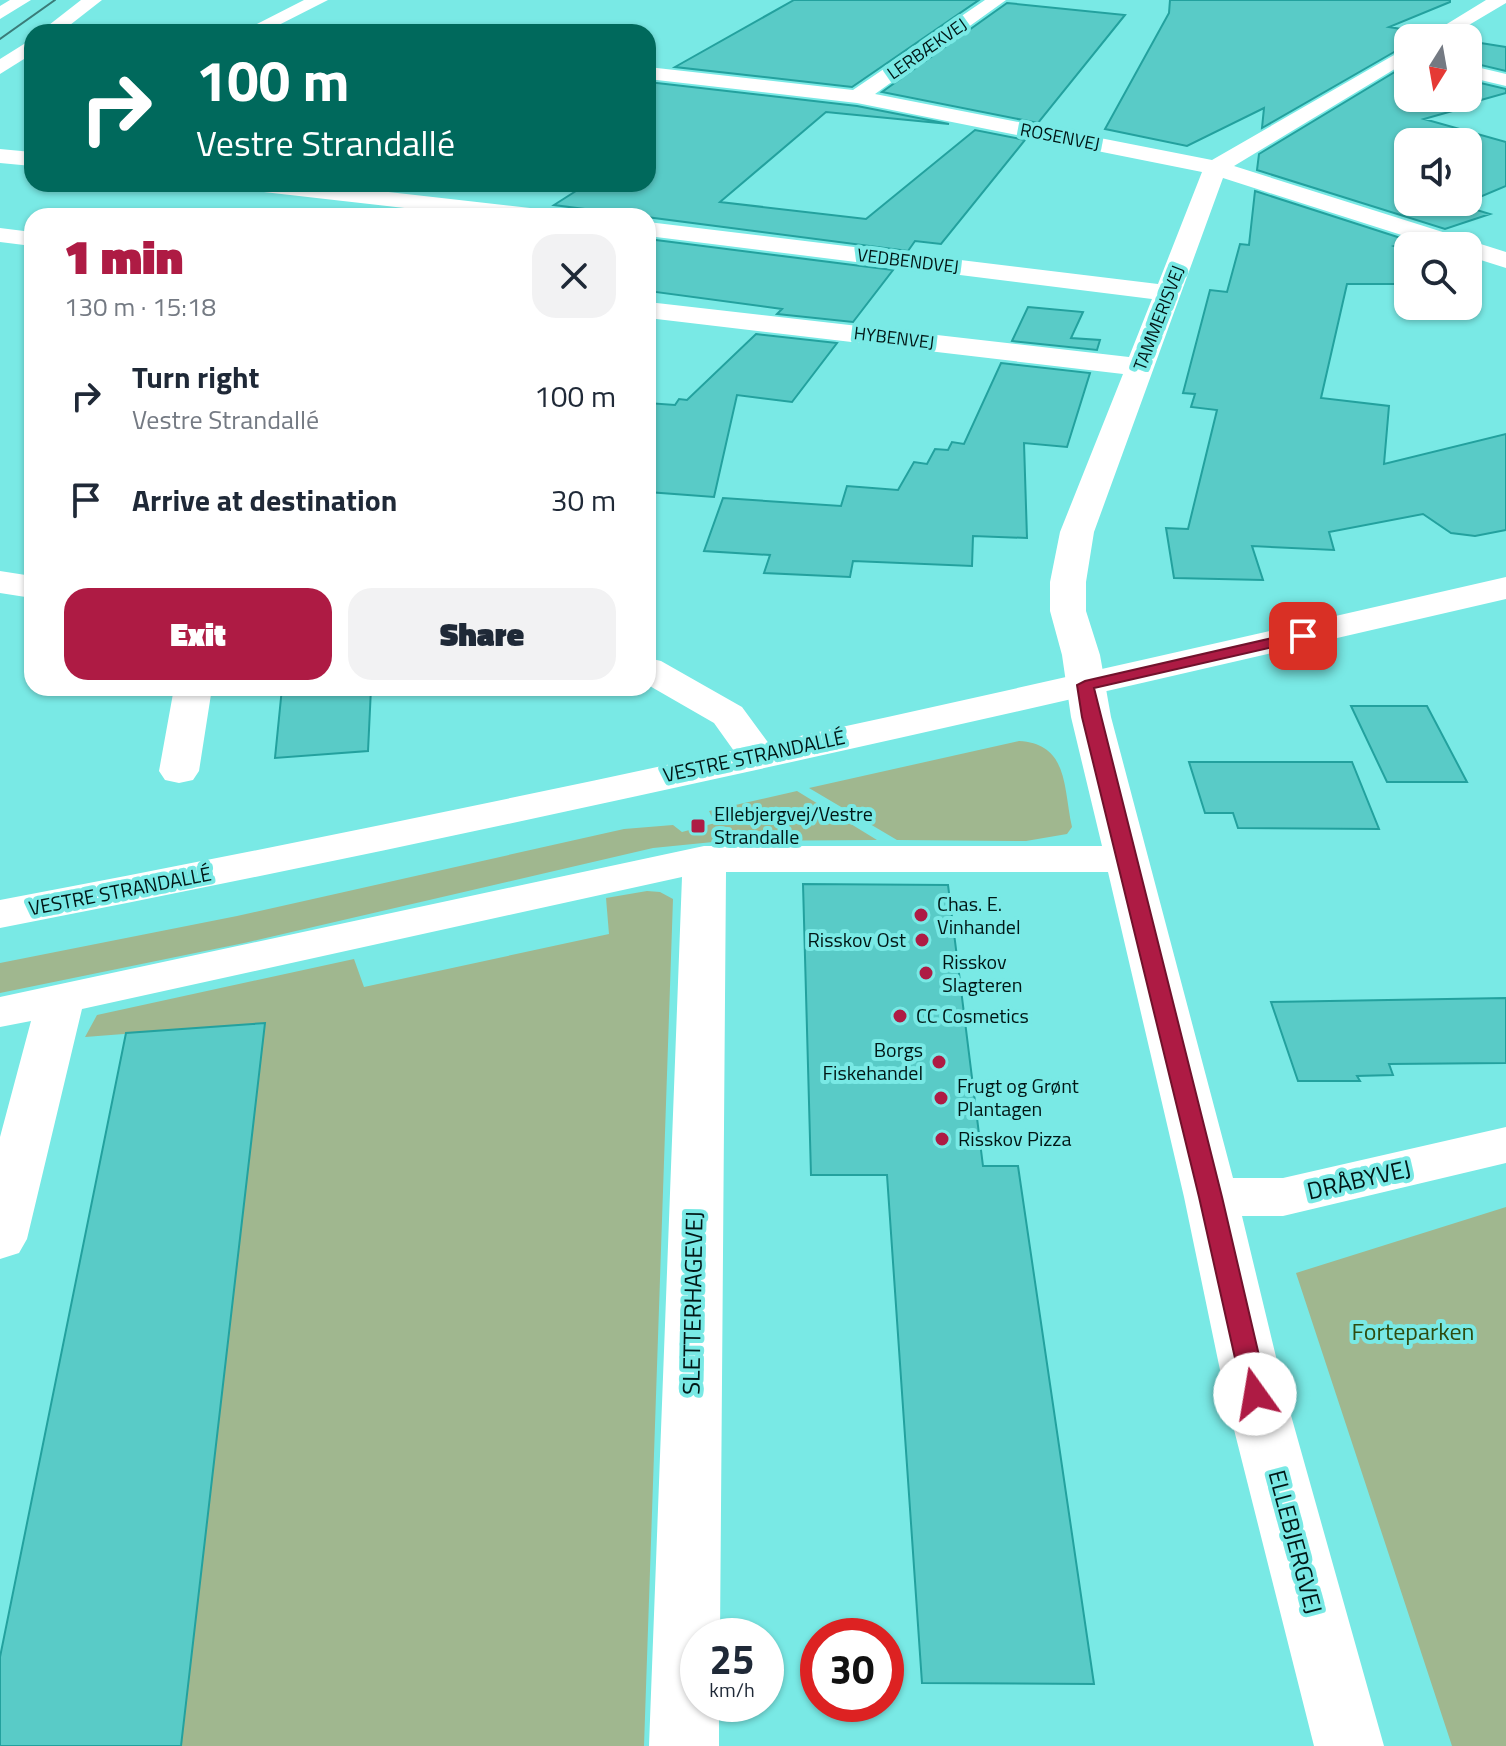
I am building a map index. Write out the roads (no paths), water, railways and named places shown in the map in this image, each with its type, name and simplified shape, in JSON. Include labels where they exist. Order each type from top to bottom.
[{"type":"street","points":[[0,14],[22,0]]},
{"type":"street","points":[[60,24],[93,0]]},
{"type":"street","points":[[267,24],[319,0]]},
{"type":"street","name":"LERBÆKVEJ","points":[[857,97],[997,0]]},
{"type":"street","points":[[1457,24],[1499,0]]},
{"type":"street","points":[[0,68],[24,51]]},
{"type":"street","points":[[1215,168],[1394,62]]},
{"type":"street","name":"ROSENVEJ","points":[[656,74],[857,97],[1215,168],[1418,232]]},
{"type":"street","points":[[1482,74],[1506,80]]},
{"type":"street","points":[[0,156],[24,158]]},
{"type":"street","name":"TAMMERISVEJ","points":[[1085,685],[1081,655],[1068,611],[1068,582],[1077,532],[1215,168]]},
{"type":"street","points":[[326,192],[468,208]]},
{"type":"street","name":"VEDBENDVEJ","points":[[656,230],[1169,293]]},
{"type":"street","points":[[0,235],[24,238]]},
{"type":"street","name":"ROSENVEJ","points":[[1482,252],[1506,260]]},
{"type":"street","name":"HYBENVEJ","points":[[656,311],[1140,367]]},
{"type":"street","points":[[0,582],[24,586]]},
{"type":"street","name":"VESTRE STRANDALLÉ","points":[[0,914],[208,874],[758,756],[1506,588]]},
{"type":"street","points":[[656,674],[728,715],[758,756]]},
{"type":"street","name":"ELLEBJERGVEJ","points":[[1085,685],[1211,1197],[1255,1394],[1349,1746]]},
{"type":"street","points":[[179,771],[192,696]]},
{"type":"street","points":[[0,1012],[704,859],[1128,859]]},
{"type":"street","name":"SLETTERHAGEVEJ","points":[[684,1746],[704,859]]},
{"type":"street","points":[[0,1239],[61,999]]},
{"type":"street","name":"DRÅBYVEJ","points":[[1211,1197],[1283,1197],[1506,1145]]},
{"type":"tram line","points":[[0,39],[55,0]]},
{"type":"place","name":"Ellebjergvej/Vestre Strandalle","points":[[698,826]]},
{"type":"place","name":"Chas. E. Vinhandel","points":[[921,915]]},
{"type":"place","name":"Risskov Ost","points":[[922,940]]},
{"type":"place","name":"Risskov Slagteren","points":[[926,973]]},
{"type":"place","name":"CC Cosmetics","points":[[900,1016]]},
{"type":"place","name":"Borgs Fiskehandel","points":[[939,1062]]},
{"type":"place","name":"Frugt og Grønt Plantagen","points":[[941,1098]]},
{"type":"place","name":"Risskov Pizza","points":[[942,1139]]},
{"type":"park label","name":"Forteparken","points":[[1413,1332]]}]
